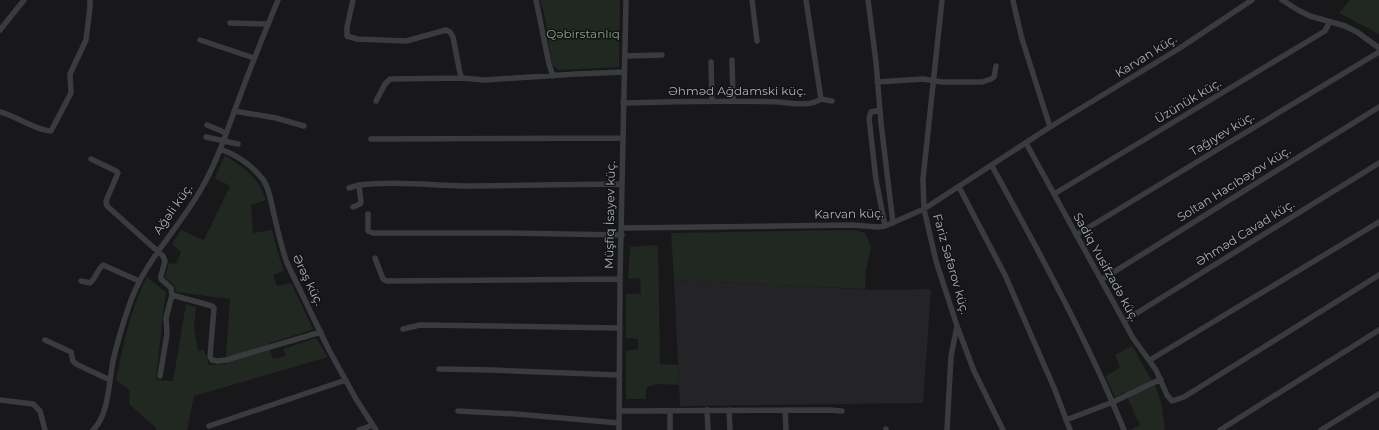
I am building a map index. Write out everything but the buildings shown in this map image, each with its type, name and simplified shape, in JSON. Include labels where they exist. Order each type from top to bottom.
[{"type":"street","points":[[0,30],[24,0]]},
{"type":"street","points":[[0,112],[43,130],[51,131],[71,93],[70,74],[86,40],[90,0]]},
{"type":"street","name":"Ağəli küç.","points":[[93,430],[103,411],[107,399],[113,362],[128,308],[139,280],[200,191],[220,149],[254,58],[278,0]]},
{"type":"street","points":[[353,0],[347,27],[347,36],[349,38],[406,41],[446,30],[450,32],[453,37],[462,78]]},
{"type":"street","points":[[536,0],[553,76]]},
{"type":"street","name":"Müşfiq İsayev küç.","points":[[619,430],[620,279],[626,0]]},
{"type":"street","points":[[752,0],[757,41]]},
{"type":"street","name":"Əhməd Ağdamski küç.","points":[[624,102],[817,102],[821,99],[806,0]]},
{"type":"street","points":[[868,0],[893,223]]},
{"type":"street","name":"Fariz Səfərov küç.","points":[[942,0],[923,179],[924,208],[936,261],[957,326],[974,371],[1003,430]]},
{"type":"street","name":"Karvan küç.","points":[[622,228],[822,225],[885,226],[924,208],[959,187],[1050,127],[1180,48],[1252,0]]},
{"type":"street","points":[[1282,0],[1310,16],[1345,26],[1357,32],[1379,48]]},
{"type":"street","points":[[1013,1],[1022,39],[1050,127]]},
{"type":"street","name":"Üzünük küç.","points":[[1054,194],[1325,31],[1330,22]]},
{"type":"street","points":[[230,23],[268,24]]},
{"type":"street","points":[[200,40],[254,58]]},
{"type":"street","name":"Tağıyev küç.","points":[[1076,235],[1379,52]]},
{"type":"street","points":[[625,56],[662,55]]},
{"type":"street","points":[[732,60],[733,101]]},
{"type":"street","points":[[711,62],[712,101]]},
{"type":"street","points":[[877,82],[923,79],[934,81],[982,82],[994,77],[996,66]]},
{"type":"street","points":[[376,101],[385,84],[390,79],[462,78],[484,80],[624,72]]},
{"type":"street","points":[[821,99],[832,101]]},
{"type":"street","name":"Soltan Hacıbəyov küç.","points":[[1100,280],[1379,107]]},
{"type":"street","points":[[880,110],[871,112],[869,118],[876,180],[885,226]]},
{"type":"street","points":[[234,111],[276,118],[304,126]]},
{"type":"street","points":[[207,125],[226,133]]},
{"type":"street","points":[[206,138],[238,144]]},
{"type":"street","points":[[371,138],[623,138]]},
{"type":"street","name":"Sadiq Yusifzadə küç.","points":[[1026,144],[1100,280],[1133,338],[1150,360],[1161,379],[1169,399],[1172,401],[1184,397],[1379,275]]},
{"type":"street","name":"Ərəş küç.","points":[[220,149],[239,157],[254,169],[264,181],[287,264],[346,380],[374,428]]},
{"type":"street","points":[[91,159],[118,173],[106,201],[108,206],[158,251],[165,262],[161,278],[171,288],[172,295],[166,318],[167,334],[160,376]]},
{"type":"street","name":"Əhməd Cavad küç.","points":[[1124,321],[1379,163]]},
{"type":"street","points":[[992,166],[1046,264],[1113,402],[1124,430]]},
{"type":"street","points":[[348,188],[359,185],[395,183],[473,186],[622,184]]},
{"type":"street","points":[[353,207],[361,202],[359,185]]},
{"type":"street","points":[[959,187],[1005,275],[1055,390],[1070,430]]},
{"type":"street","points":[[368,214],[368,231],[373,233],[622,235]]},
{"type":"street","points":[[1150,360],[1379,222]]},
{"type":"street","points":[[375,258],[383,279],[387,281],[620,279]]},
{"type":"street","points":[[81,282],[90,284],[103,265],[139,280]]},
{"type":"street","points":[[172,295],[212,306],[214,308],[210,357],[212,360],[226,360],[321,332]]},
{"type":"street","points":[[403,329],[410,326],[420,325],[620,328]]},
{"type":"street","points":[[947,430],[951,356],[957,326]]},
{"type":"street","points":[[1220,430],[1379,330]]},
{"type":"street","points":[[45,340],[71,352],[73,361],[76,364],[110,380]]},
{"type":"street","points":[[438,369],[619,375]]},
{"type":"street","points":[[1066,420],[1113,402],[1161,379]]},
{"type":"street","points":[[209,426],[346,380]]},
{"type":"street","points":[[1321,430],[1379,394]]},
{"type":"street","points":[[0,400],[28,403],[37,407],[40,411],[45,430]]},
{"type":"street","points":[[707,410],[708,430]]},
{"type":"street","points":[[729,410],[730,430]]},
{"type":"street","points":[[785,410],[786,430]]},
{"type":"street","points":[[458,411],[516,414],[619,423]]},
{"type":"street","points":[[619,411],[842,411]]},
{"type":"street","points":[[670,411],[670,430]]},
{"type":"street","points":[[359,430],[374,428]]},
{"type":"shaded area","points":[[674,280],[877,290],[931,289],[923,403],[680,406]]},
{"type":"green space","name":"Qəbirstanlıq","points":[[540,0],[620,0],[619,67],[559,70],[552,65],[545,17]]},
{"type":"green space","points":[[1350,0],[1379,0],[1379,34],[1339,13]]},
{"type":"green space","points":[[225,155],[250,174],[263,192],[266,200],[251,205],[253,233],[272,230],[284,271],[273,275],[277,286],[291,283],[313,329],[268,344],[273,359],[286,356],[283,349],[316,338],[328,357],[194,396],[187,430],[156,430],[156,428],[129,404],[130,390],[116,380],[131,315],[147,277],[166,292],[156,380],[173,381],[186,304],[196,307],[194,327],[198,351],[204,350],[209,365],[227,364],[226,356],[230,299],[176,292],[175,286],[165,277],[169,263],[176,264],[181,252],[172,244],[181,230],[204,240],[230,186],[215,178]]},
{"type":"green space","points":[[854,230],[865,233],[871,247],[866,270],[865,289],[674,280],[671,233]]},
{"type":"green space","points":[[658,245],[660,364],[678,365],[679,385],[656,384],[646,388],[646,399],[626,399],[626,351],[638,349],[638,339],[626,338],[626,294],[641,294],[640,278],[628,279],[630,247]]},
{"type":"green space","points":[[1132,346],[1156,388],[1161,402],[1165,430],[1130,430],[1140,425],[1125,392],[1115,397],[1105,376],[1120,368],[1115,355]]}]
